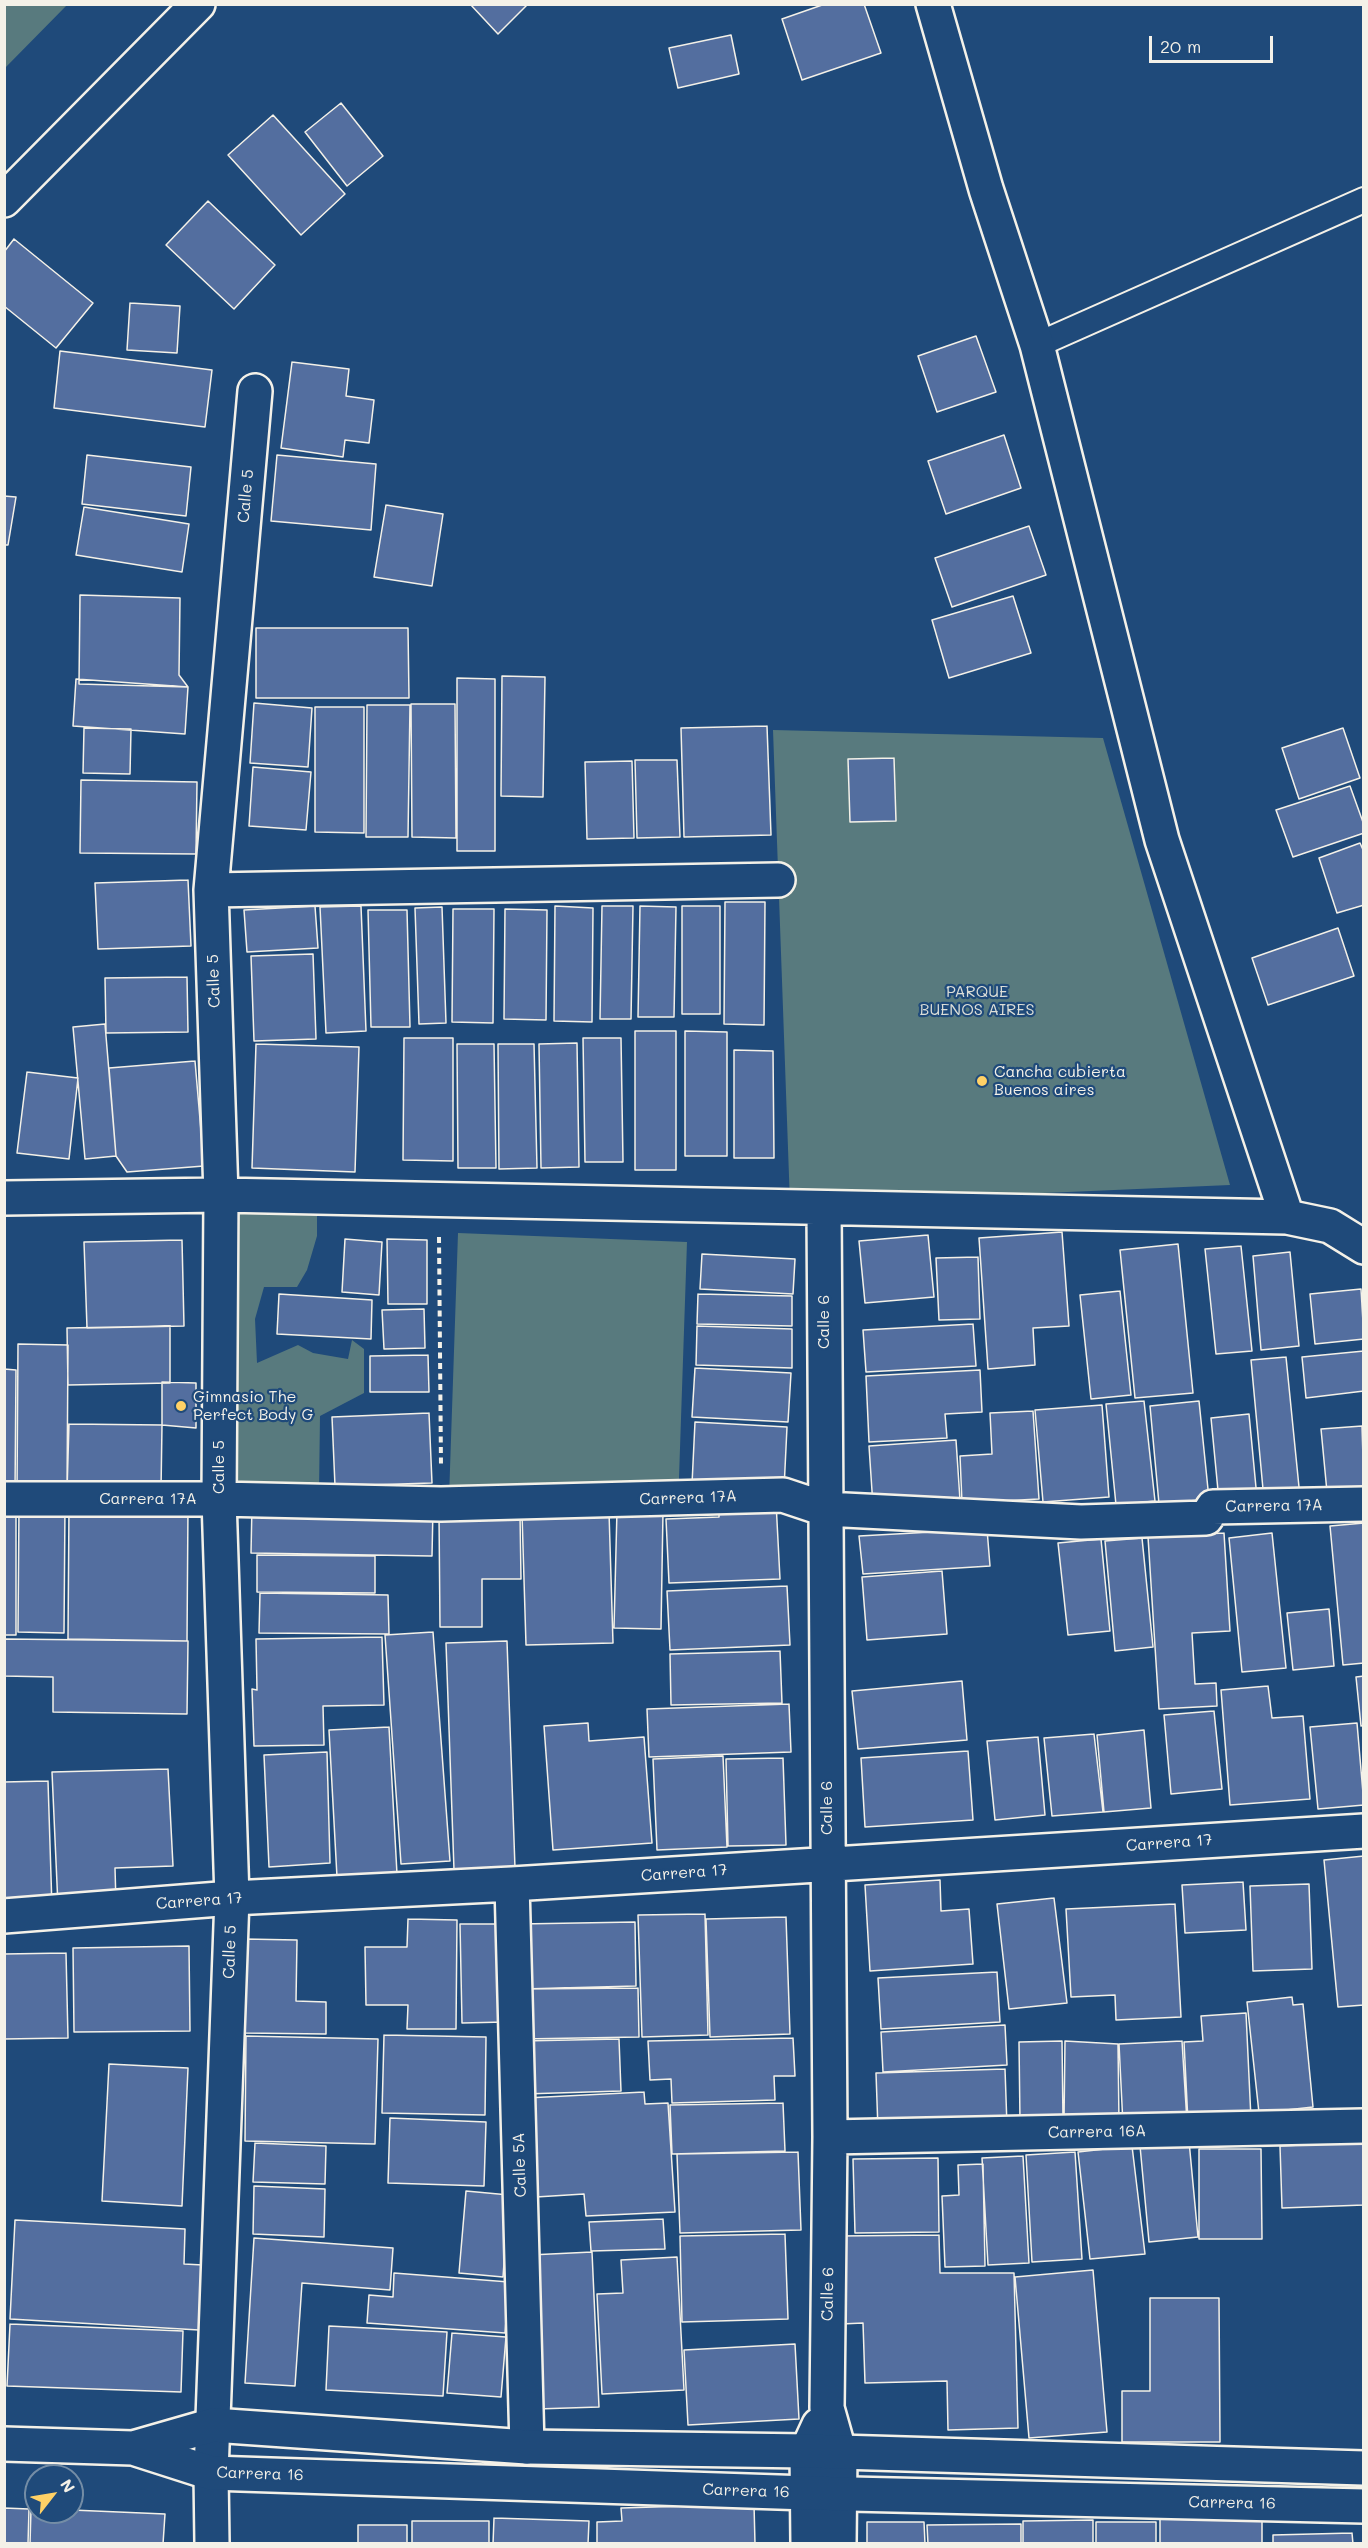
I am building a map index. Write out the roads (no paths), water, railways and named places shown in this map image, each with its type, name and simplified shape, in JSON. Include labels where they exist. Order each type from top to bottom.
[{"type":"street","points":[[4,200],[198,4]]},
{"type":"street","points":[[933,4],[986,189],[1037,345],[1162,840],[1287,1217]]},
{"type":"street","name":"Calle 5","points":[[212,2544],[211,2473],[232,1898],[219,1499],[222,1195],[211,890],[255,391]]},
{"type":"street","points":[[211,890],[778,880]]},
{"type":"street","points":[[4,1198],[222,1195],[1287,1217],[1330,1226],[1364,1247]]},
{"type":"street","name":"Calle 6","points":[[808,2544],[823,2494],[840,2454],[827,2408],[830,2137],[824,1208]]},
{"type":"street","name":"Carrera 17A","points":[[4,1499],[219,1499],[441,1504],[783,1495],[825,1509],[1081,1522],[1206,1518],[1213,1507],[1364,1504]]},
{"type":"street","name":"Carrera 17","points":[[4,1916],[232,1898],[512,1884],[1364,1831]]},
{"type":"street","name":"Calle 5A","points":[[512,1884],[527,2447]]},
{"type":"street","name":"Carrera 16A","points":[[830,2137],[1364,2126]]},
{"type":"street","name":"Calle 6","points":[[827,2408],[807,2451],[839,2544]]},
{"type":"street","name":"Carrera 16","points":[[133,2448],[213,2425],[527,2447],[807,2451],[840,2454],[1364,2468]]},
{"type":"street","name":"Carrera 16","points":[[4,2444],[133,2448],[211,2473],[823,2494],[1364,2506]]},
{"type":"lane","points":[[1037,345],[1364,200]]},
{"type":"place","name":"Cancha cubierta Buenos aires","points":[[982,1081]]},
{"type":"place","name":"Gimnasio The Perfect Body G","points":[[181,1406]]},
{"type":"park label","name":"PARQUE BUENOS AIRES","points":[[977,1001]]}]
